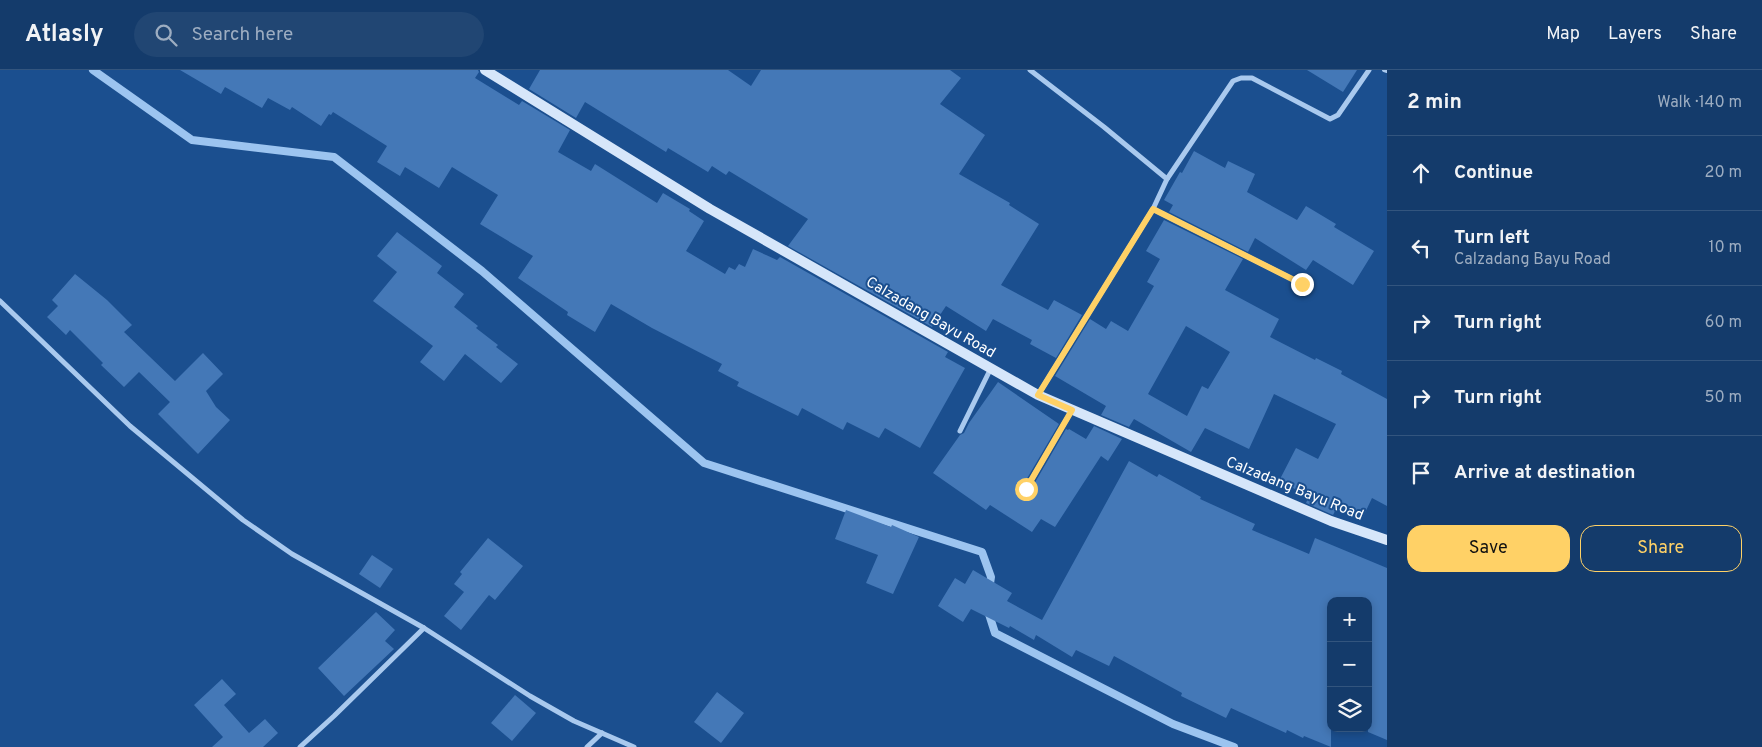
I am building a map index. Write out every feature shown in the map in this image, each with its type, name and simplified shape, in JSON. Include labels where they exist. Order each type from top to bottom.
[{"type":"street","name":"Calzadang Bayu Road","points":[[484,70],[710,209],[1038,395],[1331,521],[1387,540]]},
{"type":"street","points":[[1030,70],[1104,126],[1167,179]]},
{"type":"street","points":[[1038,395],[1153,209],[1167,179],[1234,81],[1241,78],[1252,78],[1330,119],[1338,115],[1369,70]]},
{"type":"street","points":[[1153,209],[1302,284]]},
{"type":"street","points":[[0,301],[130,426],[242,520],[292,554],[424,628],[530,696],[574,720],[634,747]]},
{"type":"street","points":[[960,430],[991,368]]},
{"type":"street","points":[[1026,489],[1072,410]]},
{"type":"street","points":[[300,747],[424,628]]},
{"type":"street","points":[[587,747],[602,733]]},
{"type":"building","points":[[180,70],[478,70],[479,72],[475,78],[519,105],[522,101],[570,130],[558,152],[591,171],[595,164],[657,203],[663,193],[690,209],[689,211],[704,221],[686,251],[725,274],[729,267],[735,270],[739,264],[745,267],[753,249],[777,260],[780,257],[948,352],[945,357],[965,368],[920,448],[885,428],[879,438],[847,422],[843,430],[802,408],[798,416],[737,386],[739,382],[718,371],[722,364],[652,328],[611,304],[595,332],[567,315],[568,312],[518,278],[533,256],[480,224],[498,195],[452,167],[439,188],[405,167],[400,176],[377,162],[387,146],[333,112],[331,115],[329,114],[321,126],[292,107],[290,110],[268,98],[262,108],[225,87],[221,94]]},
{"type":"building","points":[[540,70],[728,70],[751,86],[761,70],[950,70],[961,78],[940,104],[985,135],[959,174],[1010,203],[1009,205],[1039,224],[1001,285],[1048,310],[1054,300],[1082,315],[1056,358],[1030,344],[1032,340],[993,319],[986,331],[946,306],[932,327],[788,246],[808,219],[729,171],[726,175],[712,166],[708,172],[668,148],[666,152],[585,102],[576,118],[529,89]]},
{"type":"building","points":[[1307,70],[1357,70],[1343,92]]},
{"type":"building","points":[[1194,151],[1225,168],[1228,161],[1255,174],[1247,192],[1297,220],[1306,206],[1336,224],[1334,227],[1374,251],[1353,285],[1313,260],[1306,270],[1255,238],[1248,252],[1169,212],[1173,205],[1164,200]]},
{"type":"building","points":[[1164,220],[1243,259],[1225,290],[1279,319],[1270,337],[1315,360],[1316,358],[1342,371],[1341,374],[1387,399],[1387,506],[1372,498],[1363,517],[1338,505],[1333,515],[1306,503],[1309,496],[1279,481],[1296,448],[1318,459],[1336,424],[1274,394],[1249,449],[1205,428],[1191,452],[1134,419],[1129,427],[1101,415],[1106,406],[1055,376],[1090,319],[1106,329],[1111,321],[1128,331],[1154,286],[1147,282],[1160,259],[1146,251]],"holes":[[[1186,326],[1230,352],[1208,389],[1202,386],[1187,416],[1148,394]]]},
{"type":"building","points":[[397,232],[442,266],[437,273],[464,294],[454,307],[478,326],[476,328],[498,345],[496,347],[518,364],[501,383],[465,354],[444,381],[420,362],[433,346],[373,301],[397,272],[377,256]]},
{"type":"building","points":[[75,274],[107,300],[132,325],[124,332],[175,381],[203,353],[223,374],[206,391],[216,407],[230,420],[198,454],[158,414],[170,402],[139,372],[124,387],[101,365],[103,363],[70,330],[66,335],[47,317],[58,306],[52,300]]},
{"type":"building","points":[[998,382],[1059,424],[1022,487],[1024,493],[1030,491],[1066,429],[1086,439],[1094,426],[1122,439],[1108,461],[1101,456],[1055,527],[1041,519],[1032,532],[990,505],[986,510],[933,473],[960,435],[964,433]]},
{"type":"building","points":[[1129,461],[1157,477],[1159,474],[1201,497],[1200,499],[1255,524],[1252,530],[1309,554],[1315,538],[1387,568],[1387,740],[1368,732],[1372,732],[1372,597],[1327,597],[1327,732],[1331,732],[1331,747],[1304,736],[1303,738],[1287,730],[1286,733],[1231,708],[1226,718],[1181,696],[1182,693],[1114,656],[1109,666],[1076,650],[1072,657],[1036,635],[1034,640],[1010,626],[1009,628],[971,609],[963,622],[938,606],[955,578],[965,584],[973,570],[1012,593],[1007,601],[1042,620]]},
{"type":"building","points":[[846,510],[891,527],[892,525],[919,537],[893,594],[866,583],[878,555],[835,539]]},
{"type":"building","points":[[488,538],[523,566],[495,600],[489,595],[461,630],[444,616],[464,592],[454,584],[462,574],[460,572]]},
{"type":"building","points":[[372,555],[393,569],[380,588],[359,574]]},
{"type":"building","points":[[376,612],[395,630],[385,641],[394,649],[344,696],[318,668]]},
{"type":"building","points":[[222,679],[236,694],[224,705],[249,733],[265,719],[278,733],[263,747],[212,747],[223,737],[194,705]]},
{"type":"building","points":[[717,692],[744,713],[721,743],[694,722]]},
{"type":"building","points":[[515,695],[536,713],[512,741],[491,723]]},
{"type":"waterway","points":[[93,70],[192,140],[334,157],[482,271],[704,463],[982,552],[991,577],[989,590]]},
{"type":"waterway","points":[[988,611],[995,633],[1173,724],[1234,747]]},
{"type":"route","points":[[1026,489],[1072,410],[1038,395],[1153,209],[1302,284]]}]
